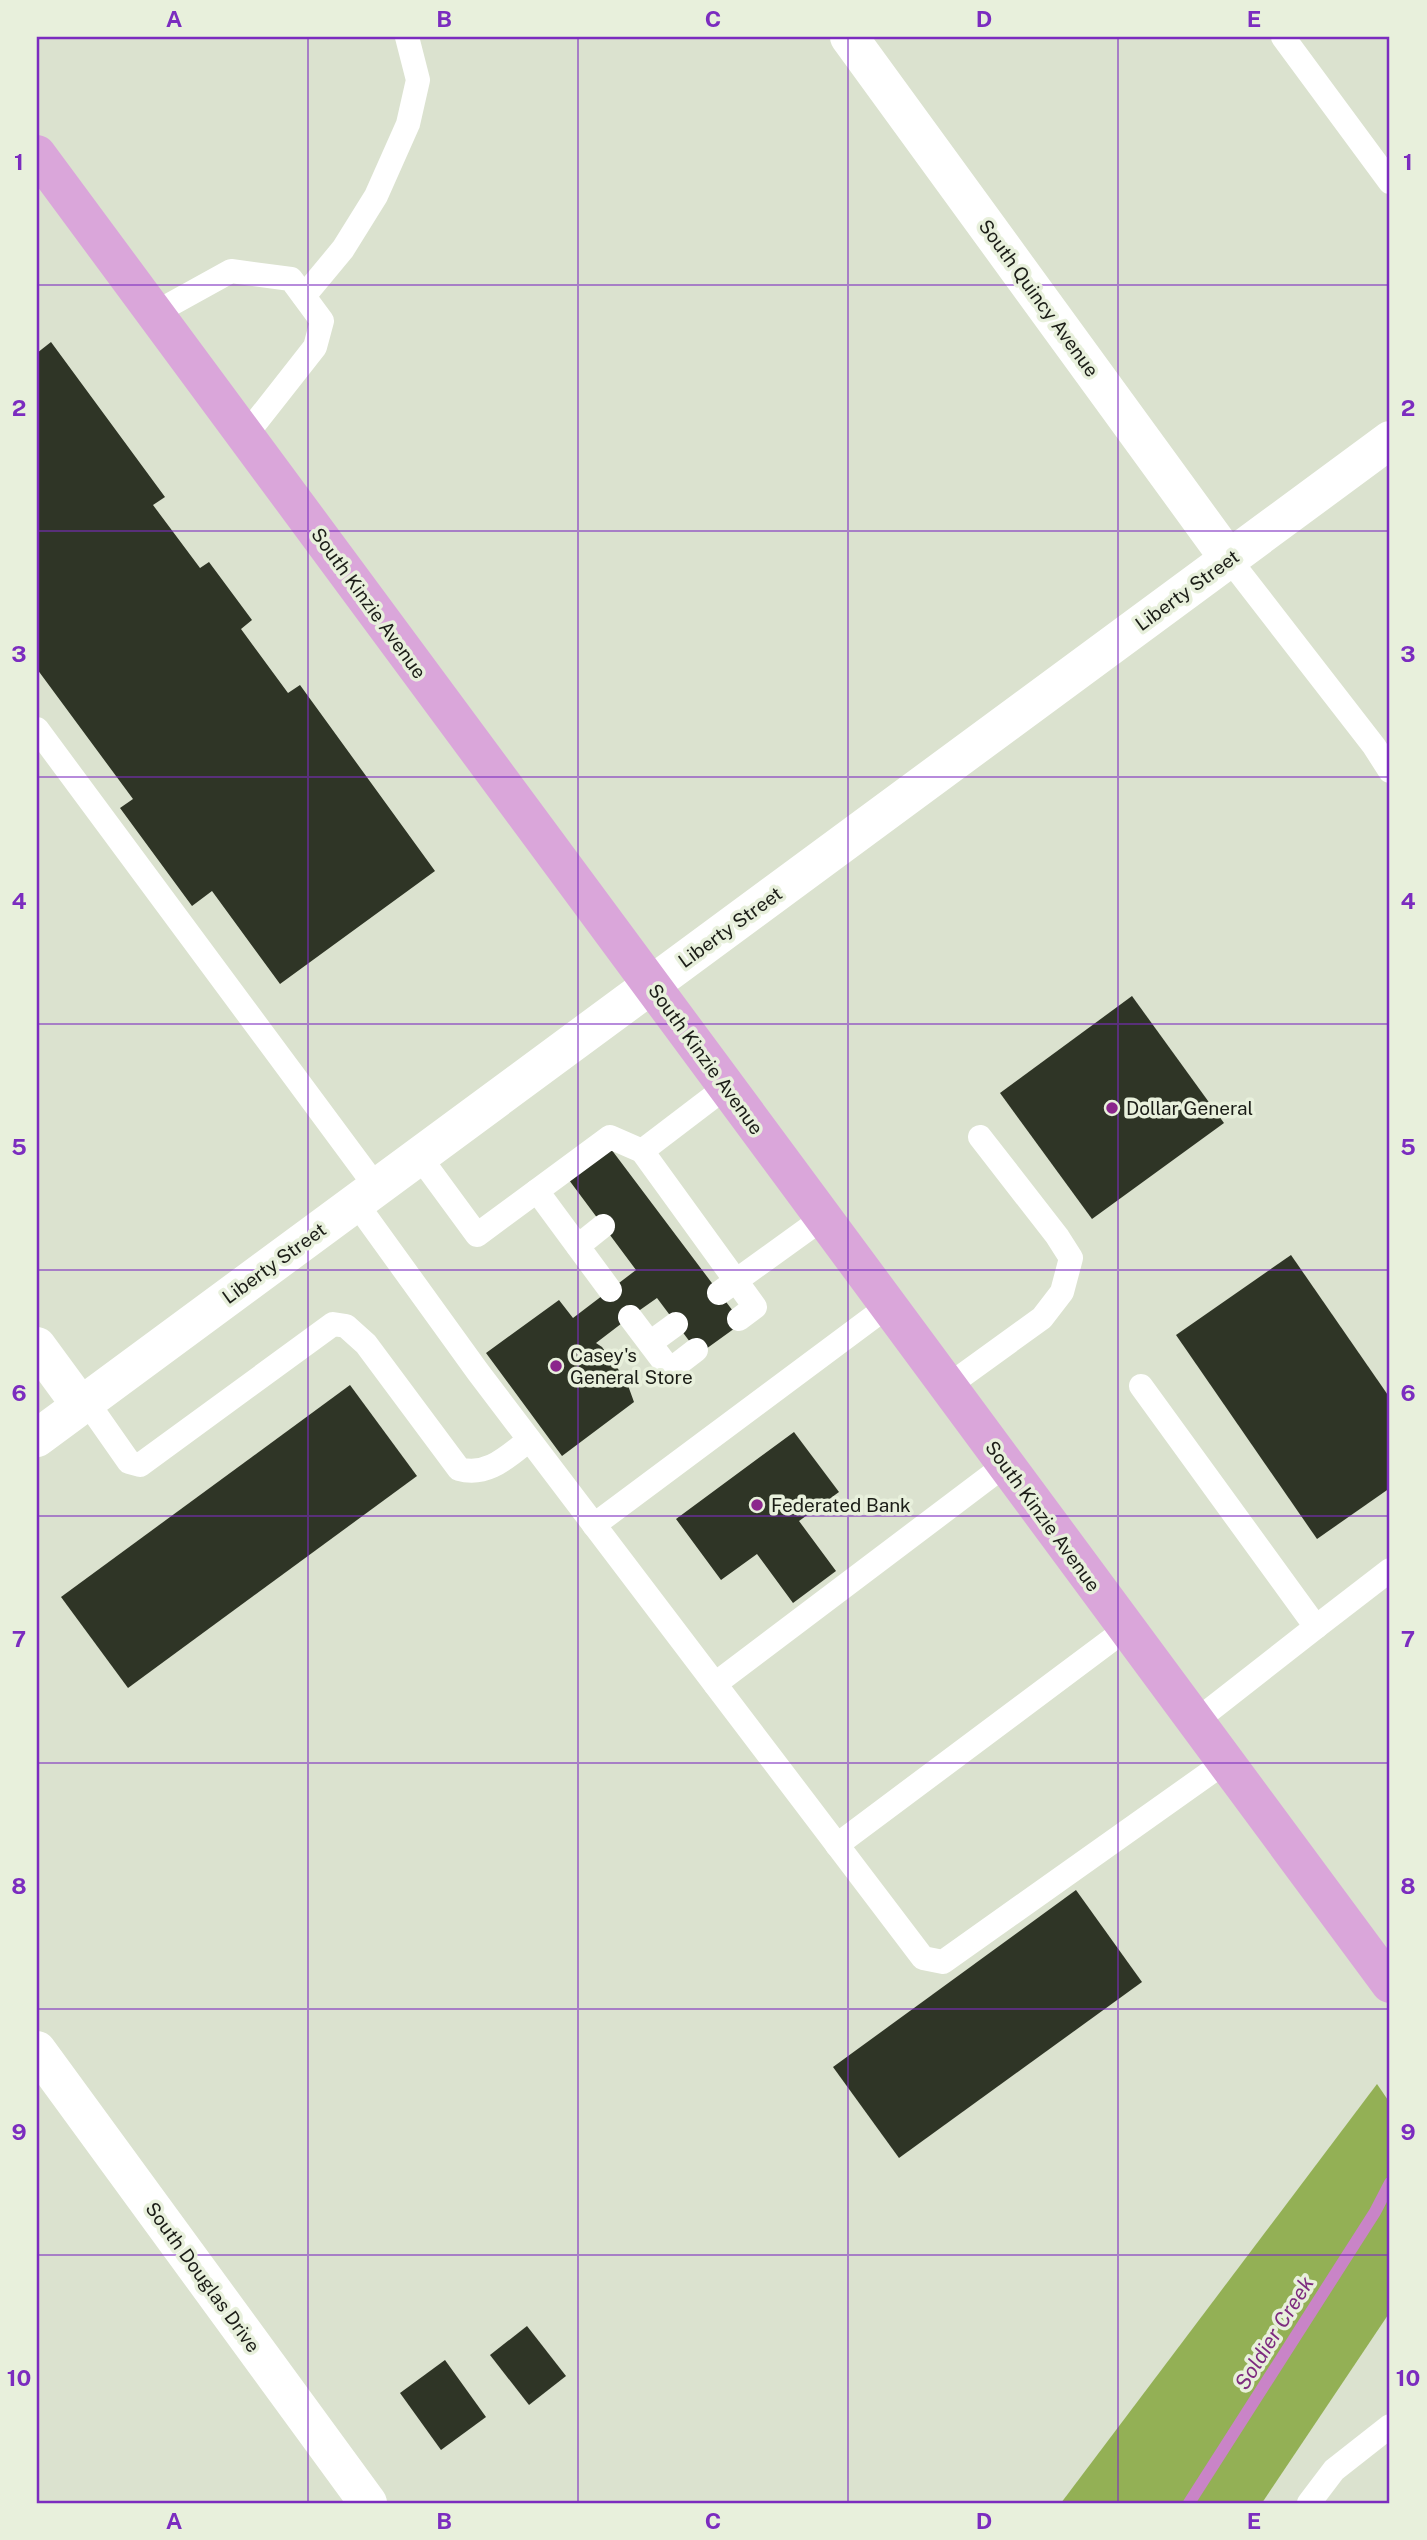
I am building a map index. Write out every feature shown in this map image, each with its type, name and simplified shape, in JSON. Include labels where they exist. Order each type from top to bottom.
[{"type":"main road","name":"South Kinzie Avenue","points":[[37,154],[1383,1975]]},
{"type":"street","name":"South Quincy Avenue","points":[[849,37],[1229,559]]},
{"type":"street","name":"Liberty Street","points":[[37,1438],[1390,440]]},
{"type":"street","points":[[37,1346],[84,1404]]},
{"type":"street","name":"South Douglas Drive","points":[[37,2050],[368,2503]]},
{"type":"lane","points":[[304,296],[343,249],[376,197],[408,124],[418,80],[407,37]]},
{"type":"lane","points":[[1283,37],[1390,182]]},
{"type":"lane","points":[[155,313],[231,271],[291,279],[304,296],[322,321],[315,347],[245,436]]},
{"type":"lane","points":[[1229,559],[1374,746],[1390,771]]},
{"type":"lane","points":[[37,729],[366,1195],[529,1440],[923,1958],[943,1962],[1225,1762]]},
{"type":"lane","points":[[642,1151],[726,1087]]},
{"type":"lane","points":[[948,1386],[1042,1318],[1062,1292],[1071,1258],[980,1137]]},
{"type":"lane","points":[[419,1156],[477,1235],[610,1138],[642,1151],[655,1189],[727,1287],[755,1307],[739,1319]]},
{"type":"lane","points":[[537,1191],[610,1290]]},
{"type":"lane","points":[[727,1287],[823,1218]]},
{"type":"lane","points":[[578,1246],[603,1226]]},
{"type":"lane","points":[[594,1525],[888,1306]]},
{"type":"lane","points":[[630,1317],[670,1370],[696,1350]]},
{"type":"lane","points":[[84,1404],[129,1462],[141,1465],[333,1324],[346,1325],[366,1344],[459,1469],[473,1472],[494,1466],[529,1440]]},
{"type":"lane","points":[[650,1343],[676,1324]]},
{"type":"lane","points":[[1141,1385],[1316,1626]]},
{"type":"lane","points":[[715,1684],[1005,1465]]},
{"type":"lane","points":[[1196,1721],[1390,1570]]},
{"type":"lane","points":[[837,1845],[1126,1629]]},
{"type":"lane","points":[[1309,2503],[1334,2470],[1390,2426]]},
{"type":"green space","points":[[1377,2084],[1390,2103],[1390,2312],[1262,2503],[1061,2503]]},
{"type":"building","points":[[51,342],[165,497],[153,505],[200,568],[209,562],[252,620],[241,629],[288,693],[300,685],[435,871],[280,984],[212,891],[192,906],[120,808],[133,799],[37,669],[37,353]]},
{"type":"building","name":"Dollar General","points":[[1132,996],[1224,1123],[1092,1219],[1000,1093]]},
{"type":"building","points":[[611,1149],[742,1323],[699,1354],[657,1298],[630,1317],[596,1343],[602,1347],[626,1380],[634,1402],[562,1456],[486,1353],[559,1300],[573,1318],[636,1270],[569,1180]]},
{"type":"building","points":[[1291,1255],[1390,1398],[1390,1488],[1317,1539],[1176,1335]]},
{"type":"building","points":[[350,1385],[417,1476],[128,1688],[61,1597]]},
{"type":"building","name":"Federated Bank","points":[[794,1432],[839,1492],[799,1521],[836,1571],[793,1603],[757,1554],[721,1580],[676,1519]]},
{"type":"building","points":[[1076,1890],[1142,1982],[899,2158],[833,2067]]},
{"type":"building","points":[[527,2326],[566,2376],[529,2405],[490,2355]]},
{"type":"building","points":[[445,2360],[486,2417],[441,2450],[400,2393]]},
{"type":"waterway","name":"Soldier Creek","points":[[1189,2503],[1375,2212],[1390,2183]]},
{"type":"place","name":"Dollar General","points":[[1112,1108]]},
{"type":"place","name":"Casey's General Store","points":[[556,1366]]},
{"type":"place","name":"Federated Bank","points":[[757,1505]]}]
